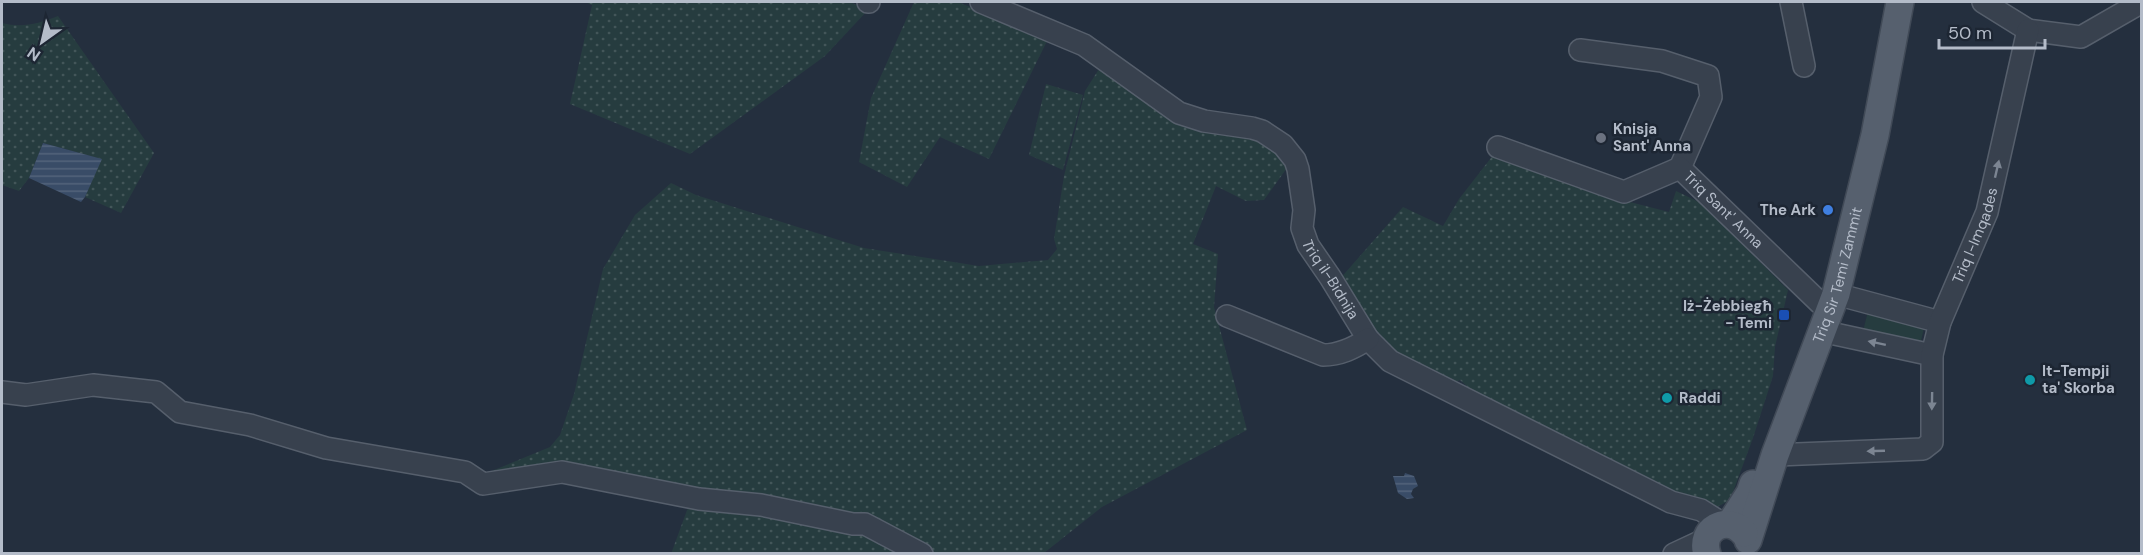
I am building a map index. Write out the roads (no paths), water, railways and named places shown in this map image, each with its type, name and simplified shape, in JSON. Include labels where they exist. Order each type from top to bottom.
[{"type":"main road","name":"Triq Sir Temi Zammit","points":[[1724,538],[1750,493],[1827,309],[1837,255],[1878,78],[1890,2]]},
{"type":"main road","name":"Triq Sir Temi Zammit","points":[[1724,538],[1775,455],[1827,309],[1875,135],[1900,2]]},
{"type":"street","name":"Triq il-Bidnija","points":[[981,2],[1084,45],[1179,113],[1204,121],[1262,131],[1283,145],[1298,169],[1304,210],[1302,228],[1308,245],[1368,339],[1390,361],[1671,502],[1724,538]]},
{"type":"street","points":[[1791,2],[1804,66]]},
{"type":"street","points":[[1995,4],[2028,30],[2081,37],[2142,2]]},
{"type":"street","name":"Triq l-Imqades","points":[[1775,455],[1923,449],[1932,442],[1932,355],[1940,322],[1987,212],[2028,30]]},
{"type":"street","points":[[1580,50],[1662,61],[1708,76],[1711,97],[1680,168]]},
{"type":"street","name":"Triq Sant' Anna","points":[[1498,147],[1624,192],[1680,168],[1827,309],[1940,322]]},
{"type":"street","points":[[1827,309],[1932,355]]},
{"type":"street","points":[[1227,316],[1323,355],[1335,355],[1368,339]]},
{"type":"street","points":[[2,392],[26,395],[93,385],[156,392],[180,412],[250,425],[326,448],[465,472],[483,484],[562,472],[699,499],[761,506],[853,524],[865,524],[922,554]]},
{"type":"street","points":[[1674,554],[1724,538]]},
{"type":"water","points":[[43,143],[102,159],[81,202],[29,178]]},
{"type":"water","points":[[1405,473],[1414,476],[1418,486],[1411,494],[1414,498],[1407,499],[1398,493],[1393,476],[1404,476]]},
{"type":"place","name":"Knisja Sant' Anna","points":[[1601,138]]},
{"type":"place","name":"The Ark","points":[[1828,210]]},
{"type":"place","name":"Iż-Żebbiegħ - Temi","points":[[1784,315]]},
{"type":"place","name":"It-Tempji ta' Skorba","points":[[2030,380]]},
{"type":"place","name":"Raddi","points":[[1667,398]]}]
